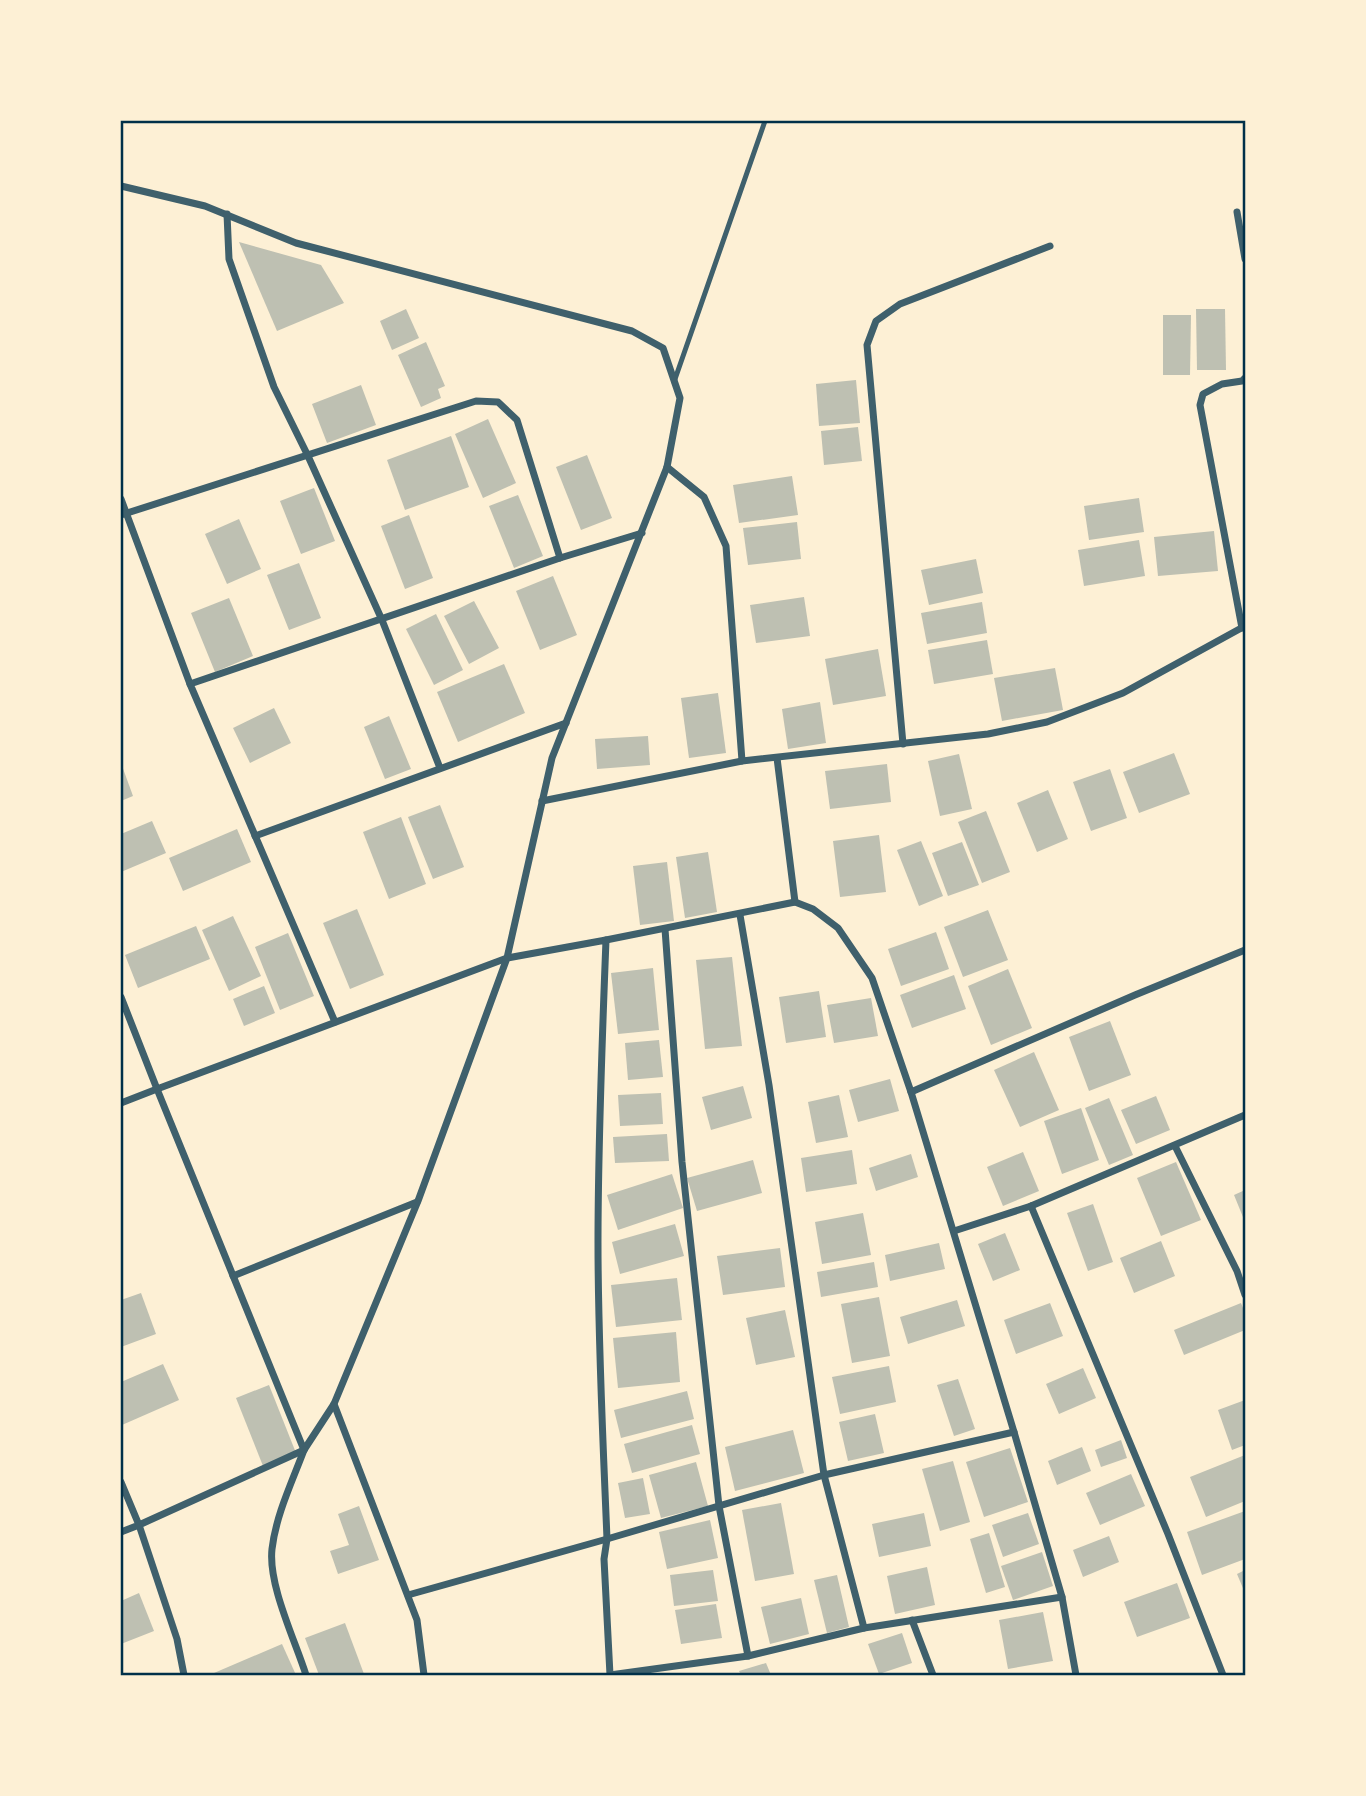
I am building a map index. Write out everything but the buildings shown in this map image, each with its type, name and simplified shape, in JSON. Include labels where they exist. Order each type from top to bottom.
[{"type":"street","points":[[121,186],[205,206],[296,243],[632,331],[663,348],[680,398],[667,467],[552,758],[507,958],[418,1201],[334,1404],[304,1450],[279,1517],[272,1551],[274,1582],[306,1675]]},
{"type":"street","points":[[1237,212],[1245,259]]},
{"type":"street","points":[[227,214],[229,259],[274,387],[309,456],[382,620],[440,768]]},
{"type":"street","points":[[903,744],[867,345],[876,321],[900,304],[1051,246]]},
{"type":"street","points":[[542,801],[742,761],[988,734],[1047,722],[1123,693],[1244,627],[1200,405],[1203,394],[1222,384],[1242,381],[1245,378]]},
{"type":"street","points":[[123,514],[476,401],[498,402],[517,420],[560,558]]},
{"type":"street","points":[[667,467],[704,497],[726,546],[742,761]]},
{"type":"street","points":[[121,499],[123,514],[190,684],[335,1022]]},
{"type":"street","points":[[190,684],[560,558],[642,533]]},
{"type":"street","points":[[255,836],[566,723]]},
{"type":"street","points":[[777,758],[795,902]]},
{"type":"street","points":[[121,1103],[507,958],[740,915],[795,902],[813,909],[838,928],[872,978],[911,1092],[1014,1432],[1062,1597],[1076,1675]]},
{"type":"street","points":[[740,915],[769,1085],[824,1475],[864,1628]]},
{"type":"street","points":[[665,929],[682,1162],[719,1506],[748,1656]]},
{"type":"street","points":[[606,940],[599,1094],[598,1243],[607,1539],[604,1559],[610,1675],[748,1656],[864,1628],[1062,1597]]},
{"type":"street","points":[[911,1092],[1122,1000],[1245,950]]},
{"type":"street","points":[[121,997],[304,1450]]},
{"type":"street","points":[[954,1231],[1031,1206],[1245,1115]]},
{"type":"street","points":[[1175,1146],[1237,1271],[1245,1295]]},
{"type":"street","points":[[233,1276],[418,1201]]},
{"type":"street","points":[[1031,1206],[1168,1534],[1223,1675]]},
{"type":"street","points":[[1237,1271],[1245,1266]]},
{"type":"street","points":[[334,1404],[417,1620],[424,1675]]},
{"type":"street","points":[[408,1595],[824,1475],[1014,1432]]},
{"type":"street","points":[[121,1532],[304,1450]]},
{"type":"street","points":[[121,1482],[139,1525],[177,1639],[184,1675]]},
{"type":"street","points":[[912,1620],[933,1675]]},
{"type":"lane","points":[[674,382],[765,121]]}]
